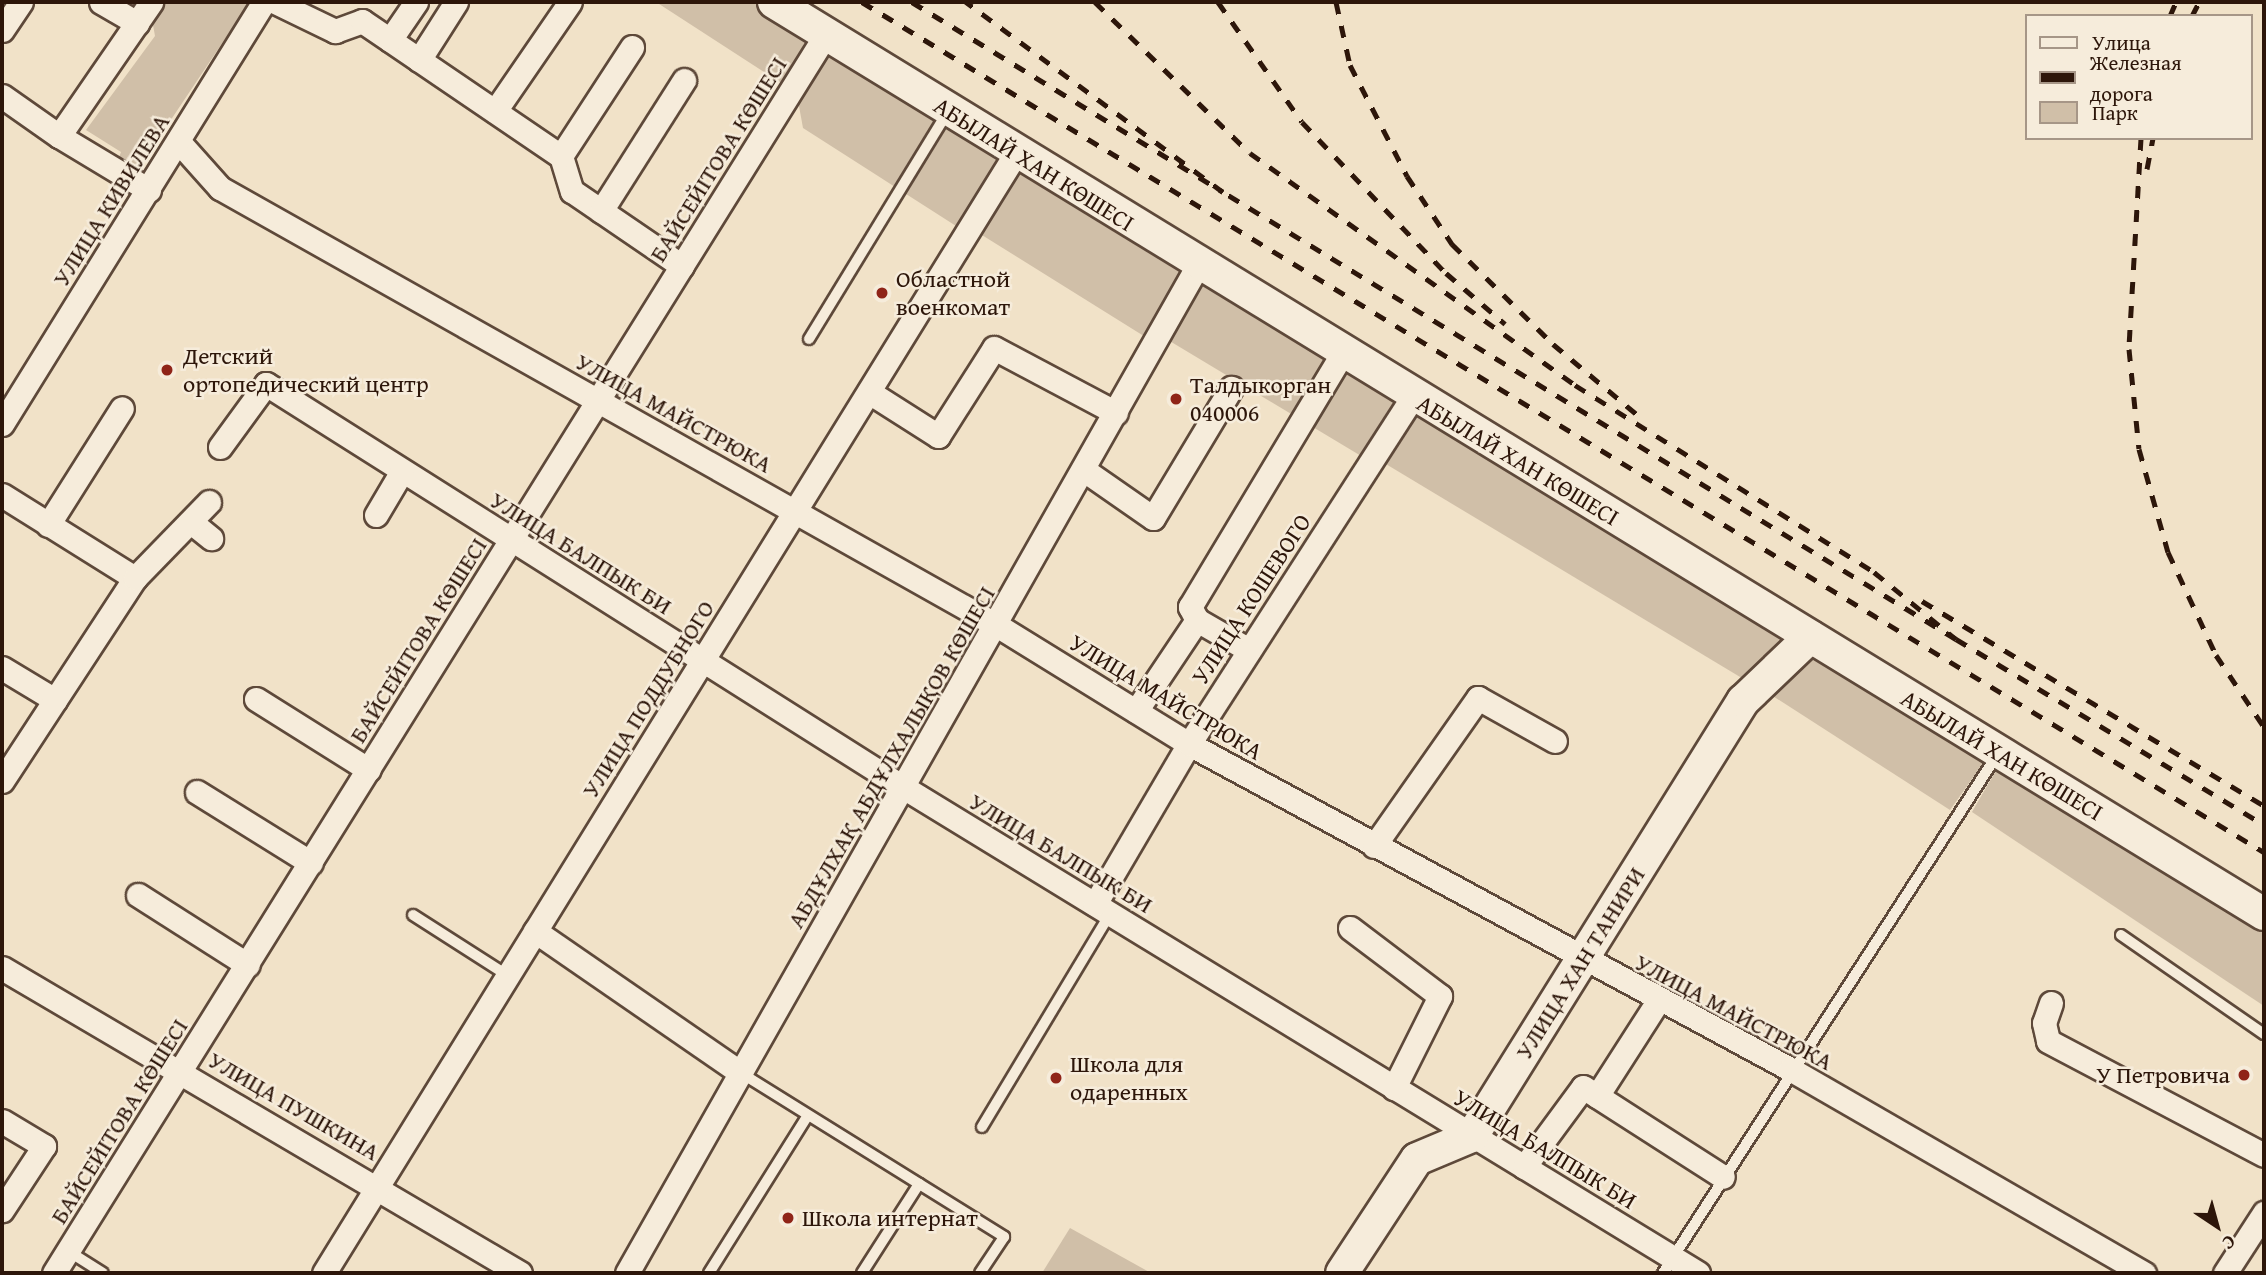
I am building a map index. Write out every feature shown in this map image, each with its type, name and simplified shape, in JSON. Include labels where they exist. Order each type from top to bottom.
[{"type":"main road","name":"АБЫЛАЙ ХАН КӨШЕСІ","points":[[774,2],[1342,354],[2264,914]]},
{"type":"main road","name":"УЛИЦА ХАН ТАНИРИ","points":[[1472,1136],[1743,701],[1810,637]]},
{"type":"main road","points":[[1342,1273],[1417,1159],[1472,1136]]},
{"type":"street","points":[[2,30],[21,2]]},
{"type":"street","points":[[101,2],[136,23]]},
{"type":"street","points":[[59,135],[151,2]]},
{"type":"street","name":"УЛИЦА КИВИЛЕВА","points":[[2,424],[264,2]]},
{"type":"street","points":[[275,2],[335,31],[362,21],[561,156],[572,191],[682,266]]},
{"type":"street","points":[[390,40],[416,2]]},
{"type":"street","points":[[419,60],[456,2]]},
{"type":"street","points":[[495,111],[570,2]]},
{"type":"street","name":"БАЙСЕЙІТОВА КӨШЕСІ","points":[[54,1273],[826,34]]},
{"type":"street","points":[[561,156],[632,47]]},
{"type":"street","points":[[601,211],[684,80]]},
{"type":"street","points":[[2,96],[59,135],[149,190]]},
{"type":"street","name":"УЛИЦА МАЙСТРЮКА","points":[[178,141],[220,188],[998,626],[1189,744],[1581,961],[1790,1069],[2144,1273]]},
{"type":"street","name":"УЛИЦА ПОДДУБНОГО","points":[[324,1273],[1016,153]]},
{"type":"street","name":"АБДҰЛХАҚ АБДҰЛХАЛЫҚОВ КӨШЕСІ","points":[[627,1273],[903,787],[998,626],[1198,265]]},
{"type":"street","points":[[869,392],[938,436],[994,348],[1115,414]]},
{"type":"street","points":[[1249,650],[1197,620],[1190,607],[1342,354]]},
{"type":"street","name":"УЛИЦА БАЛПЫК БИ","points":[[220,447],[265,384],[903,787],[1524,1167],[1668,1266],[1698,1273]]},
{"type":"street","points":[[1084,470],[1153,518],[1231,388]]},
{"type":"street","name":"УЛИЦА КОШЕВОГО","points":[[1102,909],[1189,744],[1413,396]]},
{"type":"street","points":[[48,525],[122,408]]},
{"type":"street","points":[[376,515],[402,471]]},
{"type":"street","points":[[2,495],[135,578]]},
{"type":"street","points":[[5,770],[55,700],[135,578],[209,502]]},
{"type":"street","points":[[191,522],[211,538]]},
{"type":"street","points":[[1136,711],[1197,620]]},
{"type":"street","points":[[2,668],[55,700]]},
{"type":"street","points":[[1374,846],[1478,698],[1555,741]]},
{"type":"street","points":[[256,699],[369,770]]},
{"type":"street","points":[[197,793],[311,863]]},
{"type":"street","points":[[138,895],[248,965]]},
{"type":"street","points":[[1350,928],[1440,996],[1394,1088]]},
{"type":"street","points":[[534,931],[741,1073]]},
{"type":"street","name":"УЛИЦА ПУШКИНА","points":[[2,968],[377,1184],[520,1273]]},
{"type":"street","points":[[1597,1096],[1658,1001]]},
{"type":"street","points":[[2051,1003],[2044,1023],[2048,1041],[2264,1156]]},
{"type":"street","points":[[1524,1167],[1583,1087],[1723,1177]]},
{"type":"street","points":[[2,1121],[44,1146],[2,1210]]},
{"type":"street","points":[[2225,1273],[2264,1213]]},
{"type":"lane","points":[[809,339],[949,111]]},
{"type":"lane","points":[[1668,1266],[1790,1069],[1998,752]]},
{"type":"lane","points":[[982,1127],[1102,909]]},
{"type":"lane","points":[[413,915],[507,975]]},
{"type":"lane","points":[[2121,935],[2264,1034]]},
{"type":"lane","points":[[741,1073],[1004,1237],[980,1273]]},
{"type":"lane","points":[[709,1273],[808,1115]]},
{"type":"lane","points":[[862,1273],[919,1184]]},
{"type":"lane","points":[[68,1251],[103,1273]]},
{"type":"green space","points":[[160,2],[249,3],[136,172],[117,163],[121,152],[86,130],[155,36],[151,14]]},
{"type":"green space","points":[[656,2],[754,2],[808,35],[784,85]]},
{"type":"green space","points":[[828,45],[1008,153],[967,233],[803,128],[797,95]]},
{"type":"green space","points":[[1018,162],[1186,267],[1143,336],[975,231]]},
{"type":"green space","points":[[1203,277],[1405,399],[1368,460],[1166,339]]},
{"type":"green space","points":[[1416,411],[1793,638],[1762,690],[1385,463]]},
{"type":"green space","points":[[1814,647],[1990,754],[1950,810],[1765,691]]},
{"type":"green space","points":[[2002,760],[2264,920],[2264,1006],[1972,812]]},
{"type":"green space","points":[[1070,1228],[1151,1273],[1042,1273]]},
{"type":"railway","points":[[862,2],[2264,852]]},
{"type":"railway","points":[[912,2],[1223,192],[966,2]]},
{"type":"railway","points":[[1095,2],[1250,153],[1575,385],[1874,572],[1956,639],[1223,192]]},
{"type":"railway","points":[[1218,2],[1302,122],[1446,273],[1505,324]]},
{"type":"railway","points":[[1336,2],[1350,65],[1407,176],[1452,244],[1553,344],[1640,417]]},
{"type":"railway","points":[[2171,14],[2176,2]]},
{"type":"railway","points":[[2193,14],[2199,2]]},
{"type":"railway","points":[[2141,140],[2129,349],[2139,449],[2168,552],[2216,655],[2264,727]]},
{"type":"railway","points":[[2147,169],[2153,140]]},
{"type":"railway","points":[[1922,601],[2264,806]]},
{"type":"railway","points":[[1956,639],[2264,825]]},
{"type":"place","name":"Областной военкомат","points":[[882,293]]},
{"type":"place","name":"Детский ортопедический центр","points":[[167,370]]},
{"type":"place","name":"Талдыкорган 040006","points":[[1176,399]]},
{"type":"place","name":"У Петровича","points":[[2244,1075]]},
{"type":"place","name":"Школа для одаренных","points":[[1056,1078]]},
{"type":"place","name":"Школа интернат","points":[[788,1218]]}]
